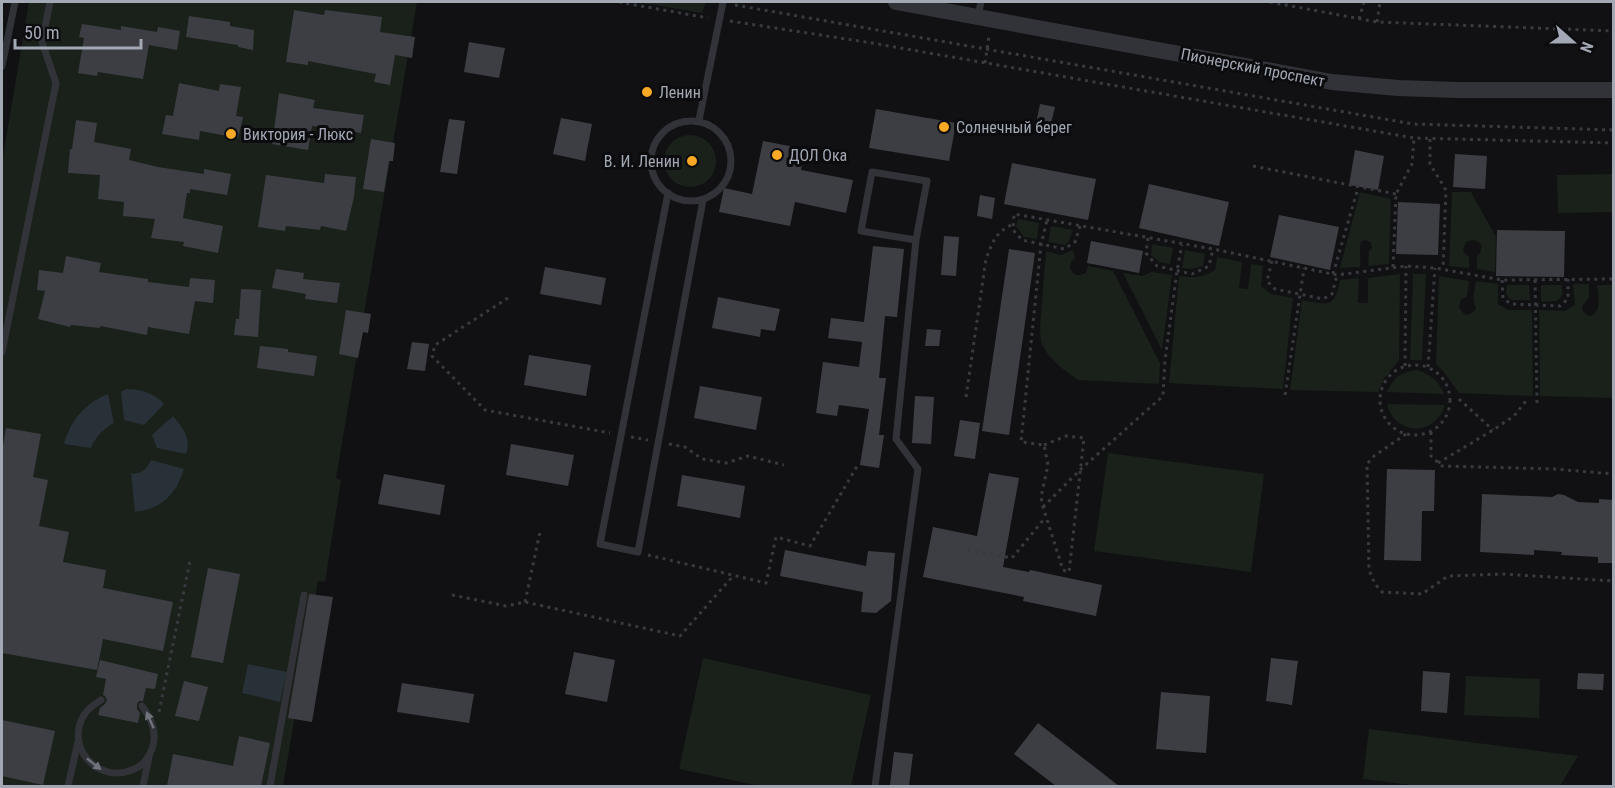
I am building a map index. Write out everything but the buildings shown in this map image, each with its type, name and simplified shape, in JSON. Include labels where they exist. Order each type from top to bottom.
[{"type":"street","name":"Пионерский проспект","points":[[897,2],[980,9],[1332,82],[1457,90],[1614,90]]},
{"type":"lane","points":[[2,66],[15,2]]},
{"type":"lane","points":[[2,352],[56,83],[42,42],[50,2]]},
{"type":"lane","points":[[699,120],[723,2]]},
{"type":"lane","points":[[699,120],[709,124],[728,142],[732,156],[731,169],[726,182],[716,193],[694,202],[675,198],[668,193],[660,188],[651,167],[654,146],[664,130],[681,122],[699,120]]},
{"type":"lane","points":[[875,786],[918,469],[896,440],[916,240],[927,181],[872,172],[861,231],[916,240]]},
{"type":"lane","points":[[668,193],[600,544],[638,552],[703,200]]},
{"type":"lane","points":[[270,786],[304,595]]},
{"type":"lane","points":[[68,786],[79,727],[92,706],[102,700]]},
{"type":"lane","points":[[142,706],[153,723],[155,734],[143,786]]},
{"type":"lane","points":[[78,739],[81,751],[88,762],[110,774],[135,770],[150,755]]},
{"type":"path","points":[[619,2],[718,20],[872,43],[1414,138],[1614,143]]},
{"type":"path","points":[[723,2],[1413,124],[1614,130]]},
{"type":"path","points":[[1270,2],[1377,22],[1614,31]]},
{"type":"path","points":[[1359,19],[1364,2]]},
{"type":"path","points":[[1377,22],[1380,2]]},
{"type":"path","points":[[1393,268],[1396,194],[1412,164],[1414,138]]},
{"type":"path","points":[[1430,139],[1430,164],[1446,190],[1443,269]]},
{"type":"path","points":[[1253,166],[1396,194]]},
{"type":"path","points":[[1272,261],[1267,281],[1275,289],[1323,299],[1332,294],[1335,274],[1358,188]]},
{"type":"path","points":[[1080,226],[1075,242],[1064,249],[1022,240],[1013,230],[1014,214],[1213,249],[1335,274],[1406,266],[1443,269],[1502,280],[1614,279]]},
{"type":"path","points":[[1044,445],[1048,465],[1041,497],[1045,518],[1063,570],[1070,572],[1084,438],[1066,436],[1044,445],[1021,442],[1041,245],[1047,220]]},
{"type":"path","points":[[966,397],[986,260],[993,241],[1002,230],[1013,224]]},
{"type":"path","points":[[1148,238],[1146,253],[1157,266],[1192,274],[1209,266],[1213,249]]},
{"type":"path","points":[[1043,507],[1081,469],[1163,396],[1165,360],[1182,244]]},
{"type":"path","points":[[1405,366],[1406,266]]},
{"type":"path","points":[[1285,395],[1304,268]]},
{"type":"path","points":[[1428,367],[1435,268]]},
{"type":"path","points":[[1502,280],[1503,298],[1511,304],[1560,306],[1568,299],[1568,279]]},
{"type":"path","points":[[1535,280],[1537,403]]},
{"type":"path","points":[[508,298],[435,345],[432,356],[485,410],[685,447],[702,459],[726,463],[748,456],[784,465]]},
{"type":"path","points":[[1405,366],[1428,367],[1439,374],[1447,385],[1451,399],[1448,414],[1440,426],[1431,432],[1418,435],[1406,434],[1393,428],[1384,416],[1381,405],[1383,388],[1390,376],[1405,366]]},
{"type":"path","points":[[1459,399],[1493,430]]},
{"type":"path","points":[[1438,463],[1514,416],[1526,401]]},
{"type":"path","points":[[1431,432],[1431,456],[1442,466],[1554,469],[1614,474]]},
{"type":"path","points":[[1406,434],[1374,456],[1367,464],[1369,570],[1375,584],[1382,592],[1422,594],[1448,576],[1503,574],[1614,581]]},
{"type":"path","points":[[638,552],[766,583],[776,537],[810,546],[859,464]]},
{"type":"path","points":[[968,550],[1012,558],[1045,518]]},
{"type":"path","points":[[525,602],[540,531]]},
{"type":"path","points":[[155,734],[190,561]]},
{"type":"path","points":[[452,595],[506,606],[525,602],[680,636],[734,575]]},
{"type":"shaded area","points":[[29,2],[417,2],[336,478],[341,480],[325,582],[318,581],[283,786],[2,786],[2,162]]},
{"type":"shaded area","points":[[637,2],[706,2],[702,13]]},
{"type":"shaded area","points":[[690,135],[704,139],[712,147],[716,161],[712,175],[704,183],[690,187],[676,183],[668,175],[664,161],[668,147],[676,139]]},
{"type":"shaded area","points":[[1613,174],[1613,212],[1558,213],[1557,175]]},
{"type":"shaded area","points":[[1360,192],[1391,199],[1389,264],[1368,266],[1369,251],[1372,248],[1371,243],[1365,240],[1360,245],[1360,267],[1340,268]]},
{"type":"shaded area","points":[[1452,192],[1471,192],[1496,237],[1495,272],[1477,269],[1477,256],[1482,246],[1475,241],[1466,242],[1463,250],[1469,257],[1469,268],[1449,266]]},
{"type":"shaded area","points":[[1018,219],[1039,223],[1037,239],[1024,237],[1016,226]]},
{"type":"shaded area","points":[[1051,226],[1073,230],[1065,245],[1048,242]]},
{"type":"shaded area","points":[[1152,244],[1173,248],[1170,264],[1159,262],[1151,255]]},
{"type":"shaded area","points":[[1073,250],[1075,258],[1071,262],[1070,269],[1074,274],[1086,273],[1088,266],[1113,271],[1160,363],[1159,384],[1078,380],[1059,366],[1047,353],[1041,342],[1040,327],[1046,251],[1061,255]]},
{"type":"shaded area","points":[[1185,250],[1205,254],[1203,266],[1192,269],[1182,268]]},
{"type":"shaded area","points":[[1217,257],[1242,262],[1239,288],[1248,289],[1251,264],[1263,266],[1261,286],[1271,294],[1293,298],[1283,389],[1169,383],[1179,276],[1198,277],[1211,273],[1215,270]]},
{"type":"shaded area","points":[[1152,272],[1172,275],[1162,350],[1123,273],[1142,276]]},
{"type":"shaded area","points":[[1400,274],[1399,360],[1384,379],[1378,392],[1290,390],[1302,300],[1328,303],[1335,296],[1340,280],[1359,278],[1358,303],[1368,303],[1368,278]]},
{"type":"shaded area","points":[[1413,274],[1426,274],[1422,360],[1410,360]]},
{"type":"shaded area","points":[[1439,276],[1469,281],[1467,296],[1461,300],[1459,307],[1466,315],[1476,309],[1473,299],[1476,281],[1498,284],[1498,304],[1508,310],[1532,310],[1533,396],[1459,393],[1436,364]]},
{"type":"shaded area","points":[[1573,284],[1589,284],[1589,298],[1582,306],[1583,311],[1591,316],[1598,306],[1597,285],[1613,285],[1613,398],[1540,396],[1539,310],[1565,311],[1575,305]]},
{"type":"shaded area","points":[[1507,285],[1529,285],[1530,300],[1508,298]]},
{"type":"shaded area","points":[[1541,285],[1562,285],[1562,296],[1557,301],[1541,302]]},
{"type":"shaded area","points":[[1417,370],[1433,378],[1444,394],[1387,392],[1398,376]]},
{"type":"shaded area","points":[[126,389],[147,392],[164,404],[144,425],[124,420],[121,392]]},
{"type":"shaded area","points":[[108,394],[114,423],[100,433],[91,448],[64,444],[80,413],[92,402]]},
{"type":"shaded area","points":[[1387,404],[1445,405],[1433,423],[1415,428],[1406,427],[1398,422],[1391,415]]},
{"type":"shaded area","points":[[173,416],[187,438],[186,454],[157,448],[152,435]]},
{"type":"shaded area","points":[[1108,453],[1264,474],[1251,572],[1094,551]]},
{"type":"shaded area","points":[[151,460],[184,469],[177,486],[167,499],[153,508],[135,512],[131,473],[143,471]]},
{"type":"shaded area","points":[[703,658],[871,695],[851,786],[760,786],[679,769]]},
{"type":"shaded area","points":[[248,664],[287,672],[280,702],[242,693]]},
{"type":"shaded area","points":[[1466,676],[1540,679],[1539,718],[1464,715]]},
{"type":"shaded area","points":[[1369,729],[1578,756],[1560,786],[1419,786],[1363,779]]},
{"type":"place","name":"Ленин","points":[[647,92]]},
{"type":"place","name":"Солнечный берег","points":[[944,127]]},
{"type":"place","name":"Виктория - Люкс","points":[[231,134]]},
{"type":"place","name":"ДОЛ Ока","points":[[777,155]]},
{"type":"place","name":"В. И. Ленин","points":[[692,161]]}]
